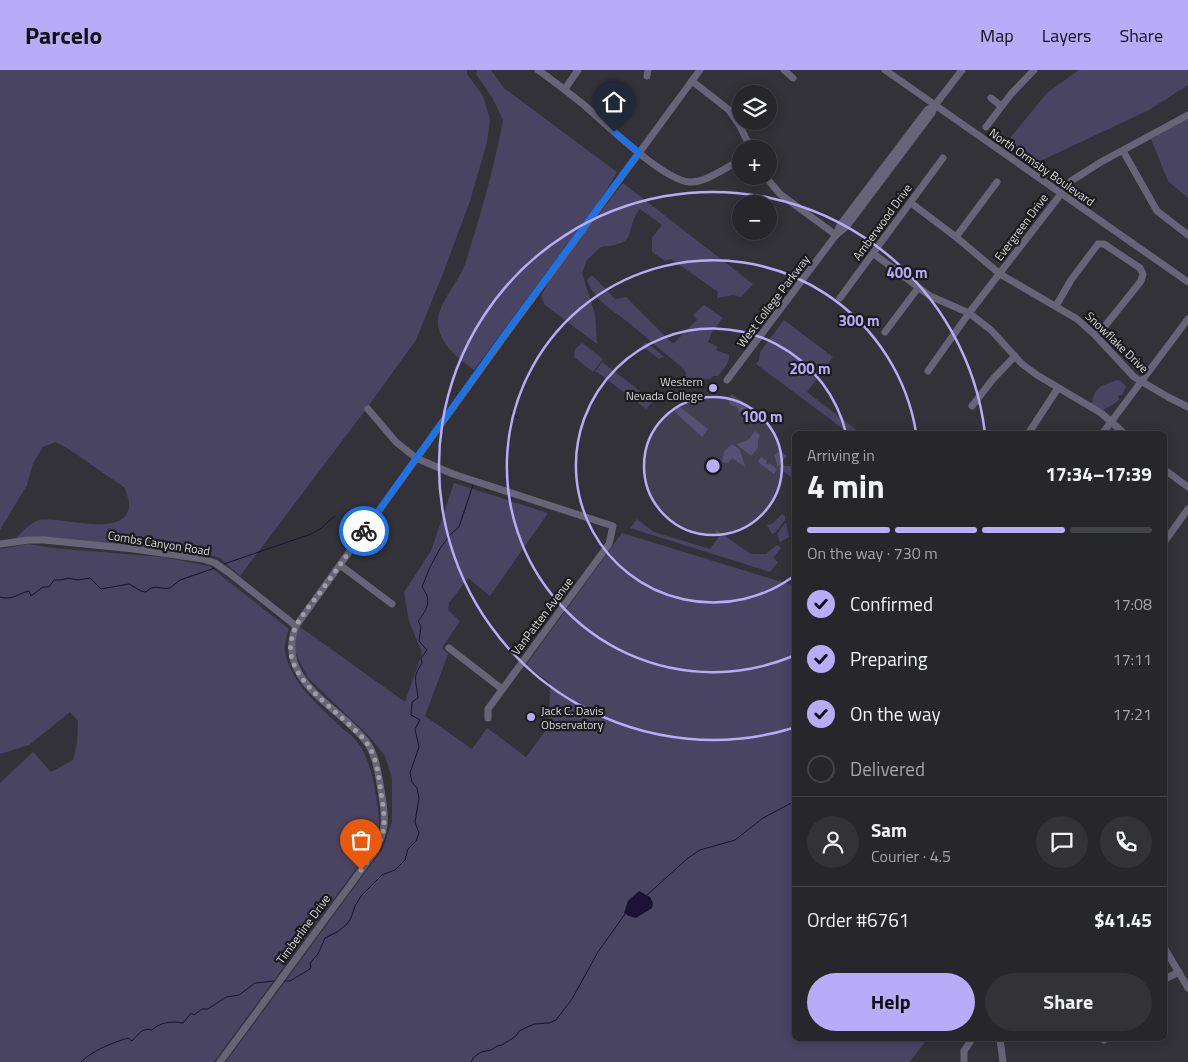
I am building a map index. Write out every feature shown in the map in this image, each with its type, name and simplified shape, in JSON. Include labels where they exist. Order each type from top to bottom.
[{"type":"street","points":[[538,70],[564,89],[639,152],[677,179],[690,182],[707,178],[732,165]]},
{"type":"street","points":[[564,89],[578,70]]},
{"type":"street","points":[[296,626],[416,458],[700,70]]},
{"type":"street","points":[[784,70],[793,78]]},
{"type":"street","name":"North Ormsby Boulevard","points":[[885,70],[896,73],[935,105],[983,132],[1060,193],[1188,282]]},
{"type":"street","points":[[983,132],[1001,106],[1034,70]]},
{"type":"street","name":"West College Parkway","points":[[727,380],[836,235],[852,219],[932,113],[935,105],[961,71]]},
{"type":"street","points":[[692,81],[729,110],[747,140]]},
{"type":"street","points":[[990,98],[1001,106]]},
{"type":"street","name":"Evergreen Drive","points":[[928,370],[1071,180],[1188,115]]},
{"type":"street","points":[[1123,151],[1157,211],[1188,235]]},
{"type":"street","name":"Amberwood Drive","points":[[840,298],[943,158]]},
{"type":"street","points":[[956,237],[997,182]]},
{"type":"street","points":[[772,185],[780,194],[836,235]]},
{"type":"street","name":"Snowflake Drive","points":[[910,202],[1000,274],[1077,319],[1141,382],[1188,407]]},
{"type":"street","points":[[1056,306],[1071,280],[1098,244],[1104,244],[1140,268],[1143,274],[1141,281],[1106,326],[1095,335]]},
{"type":"street","points":[[874,254],[930,296],[969,314],[992,330],[1015,356],[1037,375],[1101,412],[1121,431]]},
{"type":"street","points":[[885,332],[918,288]]},
{"type":"street","points":[[1104,431],[1188,319]]},
{"type":"street","points":[[972,406],[993,379],[1015,356]]},
{"type":"street","points":[[1030,431],[1058,388]]},
{"type":"street","points":[[368,409],[396,442],[416,458]]},
{"type":"street","name":"VanPatten Avenue","points":[[416,458],[453,474],[613,526],[609,544],[488,709],[488,718]]},
{"type":"street","points":[[1167,471],[1188,487]]},
{"type":"street","points":[[1167,538],[1188,509]]},
{"type":"street","name":"Combs Canyon Road","points":[[0,544],[44,540],[134,549],[203,559],[215,563],[228,572],[296,626]]},
{"type":"street","points":[[340,565],[392,604]]},
{"type":"street","name":"Timberline Drive","points":[[220,1062],[372,854],[383,836],[385,827],[380,785],[372,751],[358,733],[317,696],[297,668],[291,651],[291,642],[296,626]]},
{"type":"street","points":[[448,648],[502,689]]},
{"type":"street","points":[[1167,952],[1188,988]]},
{"type":"street","points":[[1167,978],[1179,972]]},
{"type":"street","points":[[964,1062],[964,1051],[971,1041]]},
{"type":"street","points":[[1000,1041],[1004,1062]]},
{"type":"shaded area","points":[[0,70],[467,70],[467,74],[483,96],[490,119],[487,142],[470,201],[416,340],[240,576],[220,558],[205,553],[124,545],[15,539],[36,521],[45,519],[102,524],[115,522],[124,517],[129,507],[125,488],[56,442],[43,447],[33,463],[27,485],[0,530]]},
{"type":"shaded area","points":[[477,70],[491,70],[504,88],[617,172],[605,193],[474,370],[450,350],[442,338],[438,323],[441,308],[465,264],[486,193],[503,120],[493,99],[476,74]]},
{"type":"shaded area","points":[[1079,70],[1188,70],[1188,85],[1149,110],[1034,164],[1005,144],[1047,93]]},
{"type":"shaded area","points":[[1188,119],[1188,198],[1168,181],[1151,139]]},
{"type":"shaded area","points":[[623,183],[753,284],[741,297],[733,295],[717,298],[718,292],[671,259],[665,261],[652,252],[652,238],[662,225],[640,209],[627,239],[622,243],[601,247],[587,260],[582,273],[595,314],[597,344],[545,305],[541,296],[553,274]]},
{"type":"shaded area","points":[[592,275],[615,299],[626,297],[673,344],[697,320],[693,315],[704,305],[723,318],[712,332],[708,342],[718,347],[716,350],[729,355],[727,364],[719,376],[685,383],[686,373],[683,368],[596,296],[587,280]]},
{"type":"shaded area","points":[[784,320],[833,357],[807,392],[858,431],[846,431],[756,364],[759,360],[760,352]]},
{"type":"shaded area","points":[[646,342],[664,357],[659,359],[642,346]]},
{"type":"shaded area","points":[[582,343],[603,359],[593,372],[574,357],[575,349]]},
{"type":"shaded area","points":[[602,362],[653,401],[646,409],[595,372]]},
{"type":"shaded area","points":[[1117,380],[1121,381],[1126,387],[1122,395],[1118,396],[1119,399],[1116,403],[1101,411],[1092,405],[1094,394],[1097,390],[1103,385]]},
{"type":"shaded area","points":[[732,394],[749,406],[743,415],[739,413],[737,407],[730,405],[728,398]]},
{"type":"shaded area","points":[[680,407],[708,429],[702,437],[675,412]]},
{"type":"shaded area","points":[[755,431],[760,435],[758,447],[751,456],[736,444],[748,440]]},
{"type":"shaded area","points":[[732,444],[740,450],[745,467],[732,458],[728,463],[722,462],[724,452]]},
{"type":"shaded area","points":[[780,451],[787,456],[778,467],[774,455]]},
{"type":"shaded area","points":[[761,457],[767,461],[768,465],[769,463],[777,469],[774,474],[758,462]]},
{"type":"shaded area","points":[[782,466],[792,466],[792,478],[780,469]]},
{"type":"shaded area","points":[[454,483],[548,513],[490,596],[468,578],[449,603],[448,610],[460,621],[442,648],[448,654],[425,716],[472,749],[487,728],[526,757],[549,726],[550,683],[526,665],[622,533],[792,585],[792,1041],[926,1041],[910,1062],[226,1062],[383,848],[392,821],[392,778],[385,756],[369,736],[308,678],[295,652],[295,640],[299,626],[405,702],[422,653],[409,621],[404,592],[431,551]]},
{"type":"shaded area","points":[[782,514],[785,516],[785,520],[775,533],[772,534],[767,525],[772,524]]},
{"type":"shaded area","points":[[637,519],[654,532],[710,549],[720,535],[716,530],[751,554],[766,554],[777,545],[781,548],[773,558],[778,562],[770,572],[630,528]]},
{"type":"shaded area","points":[[786,522],[789,537],[780,542],[777,534]]},
{"type":"shaded area","points":[[28,544],[53,548],[162,557],[209,566],[289,629],[285,651],[293,673],[316,703],[356,741],[362,749],[371,771],[379,818],[375,843],[214,1062],[0,1062],[0,783],[33,752],[51,772],[73,760],[77,743],[78,721],[70,712],[29,745],[0,754],[0,549]]},
{"type":"shaded area","points":[[639,891],[650,897],[653,903],[652,908],[636,918],[624,913],[628,901]]},
{"type":"waterway","points":[[511,413],[518,418]]},
{"type":"waterway","points":[[284,981],[290,981],[310,969],[310,963],[318,954],[325,938],[347,924],[361,896],[382,875],[395,870],[405,860],[408,849],[416,841],[419,833],[415,822],[419,798],[417,788],[412,782],[410,773],[419,747],[415,729],[420,720],[411,715],[412,702],[418,698],[416,677],[422,663],[421,658],[427,650],[419,641],[421,626],[418,621],[428,604],[427,596],[422,587],[441,547],[459,527],[473,485]]},
{"type":"waterway","points":[[224,564],[311,534],[335,516]]},
{"type":"waterway","points":[[0,597],[12,597],[29,591],[31,596],[43,587],[49,587],[54,580],[68,578],[78,580],[90,578],[101,589],[129,584],[146,592],[155,587],[170,588],[180,580],[215,568]]},
{"type":"waterway","points":[[647,895],[688,858],[700,850],[735,840],[763,818],[792,803]]},
{"type":"waterway","points":[[471,1062],[481,1052],[502,1045],[516,1036],[519,1031],[534,1024],[549,1023],[556,1020],[572,999],[598,952],[625,914]]},
{"type":"waterway","points":[[81,1062],[97,1050],[109,1045],[128,1038],[132,1041],[143,1031],[152,1030],[166,1023],[183,1023],[191,1013],[194,1015],[202,1009],[208,1009],[226,997],[239,995],[255,983],[274,981]]},
{"type":"way so far","points":[[361,870],[378,845],[385,827],[383,802],[372,751],[358,733],[317,696],[308,685],[293,658],[291,642],[298,622],[364,531]]},
{"type":"place","name":"Western Nevada College","points":[[713,388]]},
{"type":"place","name":"Jack C. Davis Observatory","points":[[531,717]]},
{"type":"route","points":[[364,531],[502,338],[639,152],[614,132]]}]
